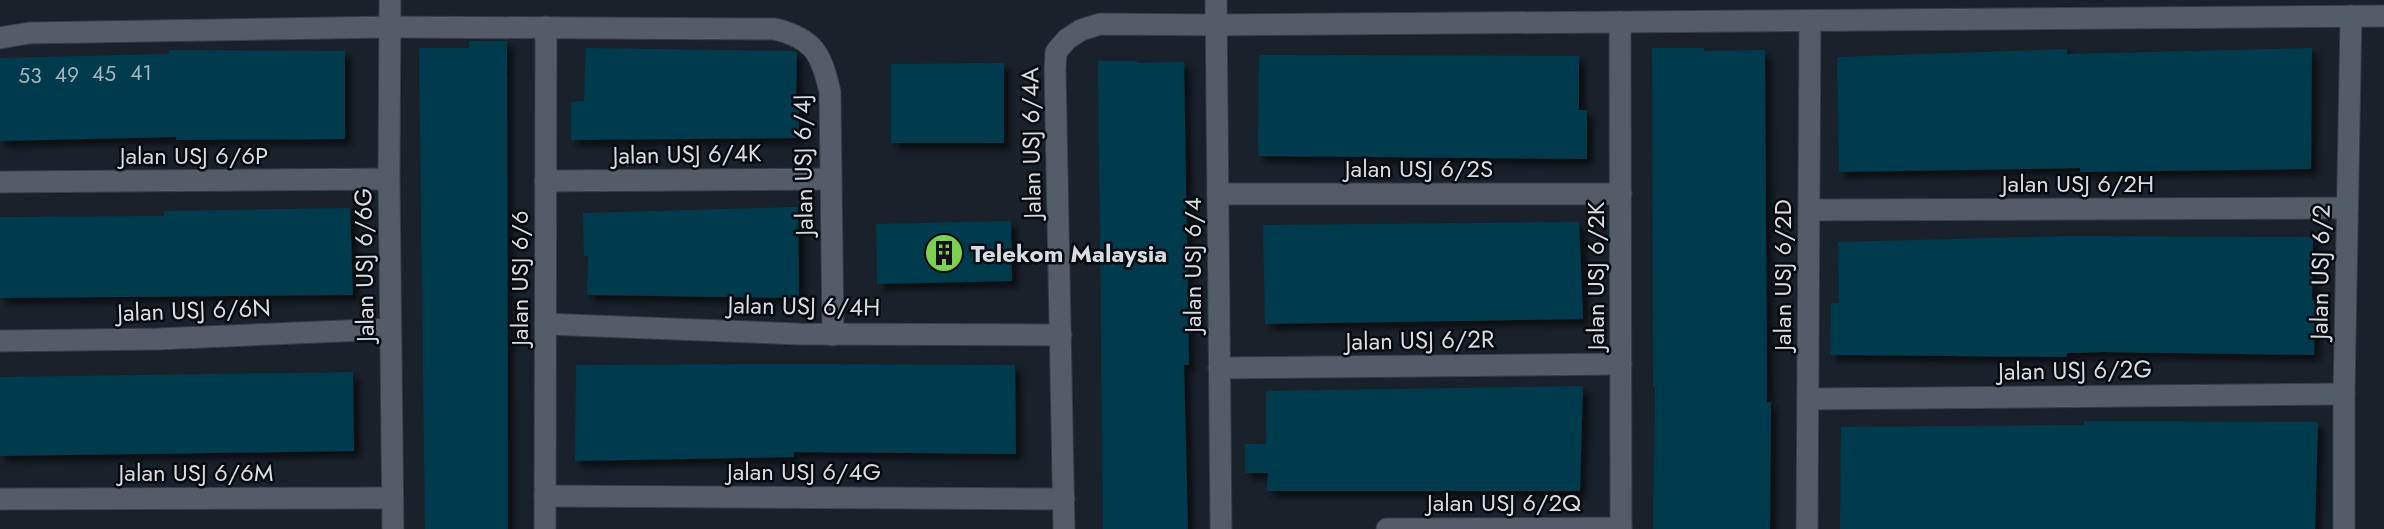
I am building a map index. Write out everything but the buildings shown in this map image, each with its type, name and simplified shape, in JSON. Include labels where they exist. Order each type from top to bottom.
[{"type":"street","name":"Jalan USJ 6/6G","points":[[390,0],[393,529]]},
{"type":"street","name":"Jalan USJ 6/4","points":[[1216,0],[1221,529]]},
{"type":"street","name":"Jalan USJ 6/2","points":[[2344,529],[2351,16]]},
{"type":"street","points":[[1216,25],[2384,16]]},
{"type":"street","name":"Jalan USJ 6/2D","points":[[1807,529],[1810,21]]},
{"type":"street","name":"Jalan USJ 6/2K","points":[[1620,22],[1621,529]]},
{"type":"street","name":"Jalan USJ 6/4A","points":[[1064,529],[1056,52],[1067,39],[1081,30],[1100,24],[1216,25]]},
{"type":"street","name":"Jalan USJ 6/4J","points":[[0,38],[29,33],[546,27],[775,29],[806,40],[817,54],[830,92],[834,335]]},
{"type":"street","name":"Jalan USJ 6/6","points":[[545,529],[546,27]]},
{"type":"street","name":"Jalan USJ 6/4K","points":[[545,181],[830,178]]},
{"type":"street","name":"Jalan USJ 6/6P","points":[[0,183],[389,179]]},
{"type":"street","name":"Jalan USJ 6/2S","points":[[1218,194],[1621,194]]},
{"type":"street","name":"Jalan USJ 6/2H","points":[[1809,210],[2347,208]]},
{"type":"street","name":"Jalan USJ 6/4H","points":[[545,324],[834,335],[1061,335]]},
{"type":"street","name":"Jalan USJ 6/6N","points":[[0,341],[158,339],[390,329]]},
{"type":"street","name":"Jalan USJ 6/2R","points":[[1219,368],[1621,364]]},
{"type":"street","name":"Jalan USJ 6/2G","points":[[1808,399],[2344,394]]},
{"type":"street","name":"Jalan USJ 6/4G","points":[[545,496],[1064,499]]},
{"type":"street","name":"Jalan USJ 6/6M","points":[[0,499],[392,498]]},
{"type":"street","name":"Jalan USJ 6/2Q","points":[[1387,529],[1621,529]]},
{"type":"place","name":"Telekom Malaysia","points":[[944,253]]}]
